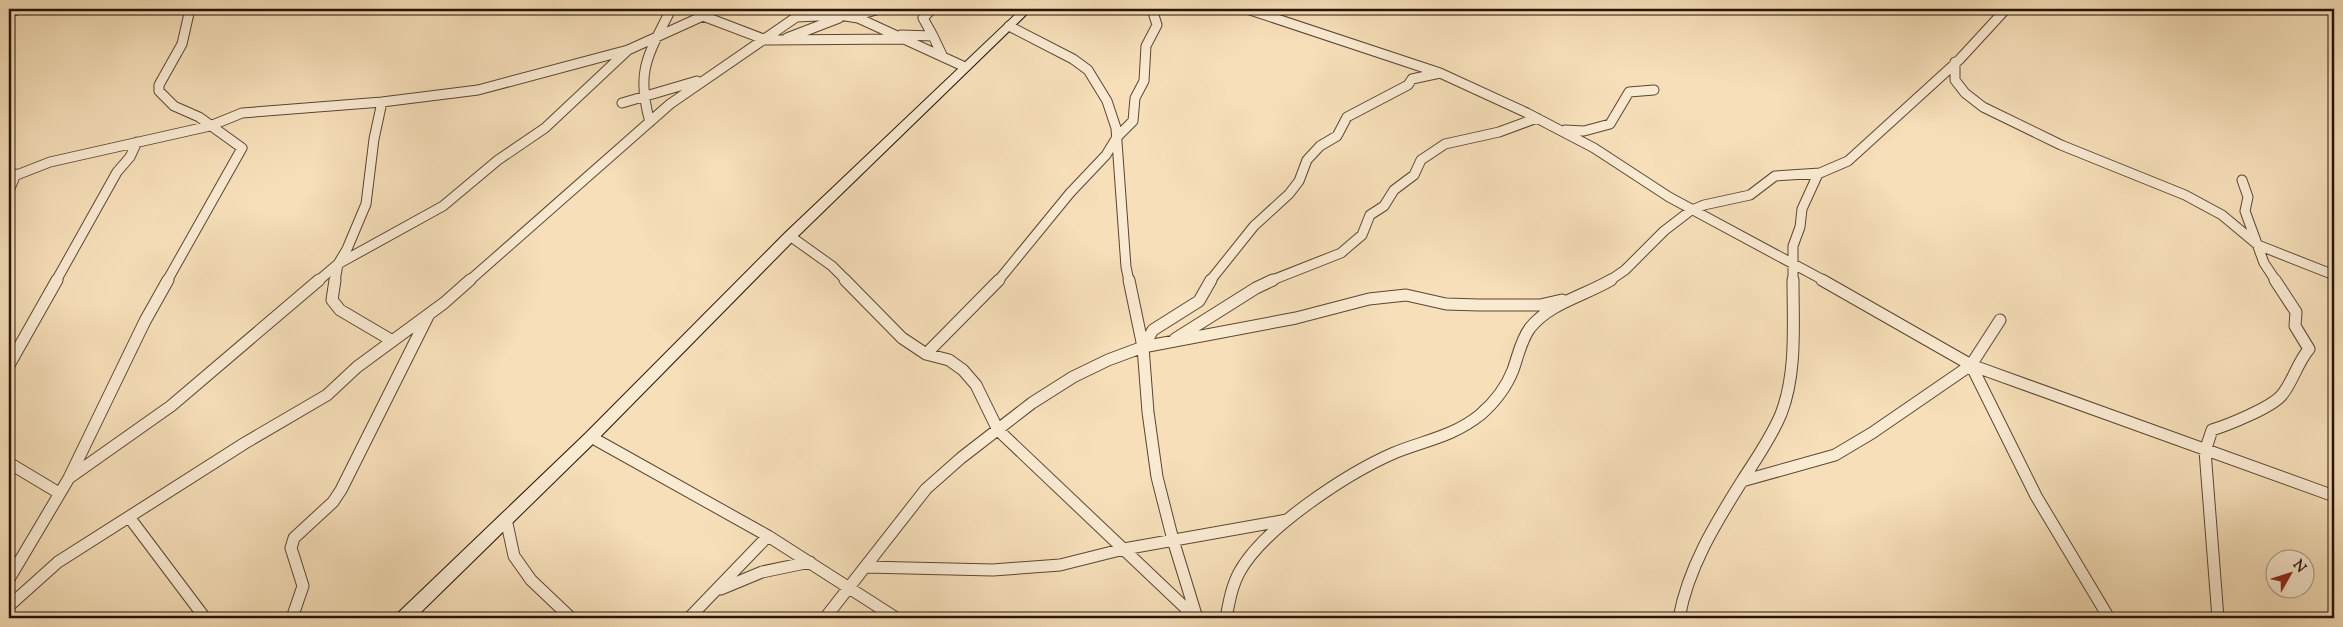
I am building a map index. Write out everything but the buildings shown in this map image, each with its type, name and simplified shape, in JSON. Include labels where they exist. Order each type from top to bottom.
[{"type":"main road","points":[[404,618],[591,437],[790,236],[1027,9]]},
{"type":"street","points":[[9,13],[19,9]]},
{"type":"street","points":[[9,579],[68,478],[145,321],[240,153],[240,145],[199,117],[174,106],[159,91],[162,80],[182,44],[190,9]]},
{"type":"street","points":[[650,122],[642,96],[643,66],[671,9]]},
{"type":"street","points":[[9,191],[12,176],[50,162],[210,126],[242,113],[382,102],[478,90],[628,50],[703,16],[711,9]]},
{"type":"street","points":[[9,606],[51,567],[244,443],[327,395],[357,367],[391,340],[444,303],[670,104],[766,40],[808,9]]},
{"type":"street","points":[[855,9],[866,13],[880,9]]},
{"type":"street","points":[[932,9],[923,18],[943,57]]},
{"type":"street","points":[[926,354],[990,291],[1070,193],[1106,156],[1117,137],[1133,121],[1135,98],[1144,80],[1146,46],[1157,25],[1152,9]]},
{"type":"street","points":[[1247,9],[1440,73],[1537,118],[1594,148],[1692,210],[1793,263],[1971,365],[2204,451],[2334,496]]},
{"type":"street","points":[[1226,618],[1232,587],[1242,568],[1273,532],[1287,520],[1379,460],[1397,452],[1442,438],[1458,430],[1482,413],[1497,398],[1508,383],[1525,332],[1549,311],[1623,272],[1668,227],[1692,210],[1750,195],[1774,177],[1818,174],[1832,169],[1860,150],[1981,39],[2006,9]]},
{"type":"street","points":[[796,18],[847,15],[965,67]]},
{"type":"street","points":[[779,40],[847,15]]},
{"type":"street","points":[[703,16],[766,40],[905,39]]},
{"type":"street","points":[[1009,26],[1055,48],[1088,70],[1107,101],[1117,137],[1126,267],[1143,347],[1154,458],[1173,540],[1197,618]]},
{"type":"street","points":[[895,35],[933,36]]},
{"type":"street","points":[[68,478],[171,406],[338,264],[443,206],[498,160],[545,128],[628,50]]},
{"type":"street","points":[[1955,62],[1955,80],[1965,93],[1983,107],[2061,145],[2197,201],[2231,222],[2258,245],[2334,274]]},
{"type":"street","points":[[1143,347],[1153,330],[1199,300],[1212,279],[1254,226],[1289,194],[1299,181],[1307,160],[1320,146],[1337,136],[1347,117],[1408,85],[1412,79],[1440,73]]},
{"type":"street","points":[[622,104],[642,96],[706,79]]},
{"type":"street","points":[[1561,130],[1584,131],[1610,124],[1629,92],[1654,90]]},
{"type":"street","points":[[382,102],[374,139],[366,204],[348,249],[338,264],[332,300],[340,310],[391,340]]},
{"type":"street","points":[[1170,342],[1256,288],[1283,275],[1341,254],[1362,235],[1370,215],[1384,206],[1394,190],[1414,175],[1421,160],[1445,144],[1498,132],[1537,118]]},
{"type":"street","points":[[9,365],[89,227],[117,172],[130,157],[137,142]]},
{"type":"street","points":[[1679,618],[1681,603],[1718,519],[1770,438],[1781,414],[1787,393],[1793,343],[1793,246],[1800,226],[1802,209],[1818,174]]},
{"type":"street","points":[[2218,618],[2204,451],[2212,430],[2237,422],[2281,396],[2299,361],[2309,349],[2295,326],[2296,312],[2264,263],[2245,211],[2248,197],[2242,180]]},
{"type":"street","points":[[790,236],[832,266],[902,338],[926,354],[949,360],[964,370],[976,385],[998,430],[1197,618]]},
{"type":"street","points":[[826,618],[926,489],[961,458],[1032,403],[1073,377],[1143,347],[1296,318],[1369,299],[1406,295],[1446,304],[1540,305],[1578,296]]},
{"type":"street","points":[[292,618],[303,586],[291,548],[294,538],[333,502],[341,490],[429,314]]},
{"type":"street","points":[[1742,481],[1835,455],[1872,433],[1971,365],[2000,320]]},
{"type":"street","points":[[1971,365],[2036,496],[2109,618]]},
{"type":"street","points":[[591,437],[768,536],[896,618]]},
{"type":"street","points":[[9,463],[59,493]]},
{"type":"street","points":[[129,517],[205,618]]},
{"type":"street","points":[[506,519],[514,556],[531,580],[571,618]]},
{"type":"street","points":[[866,567],[993,570],[1060,565],[1124,549],[1287,520]]},
{"type":"street","points":[[689,618],[768,536]]},
{"type":"street","points":[[716,591],[762,572],[810,562]]}]
